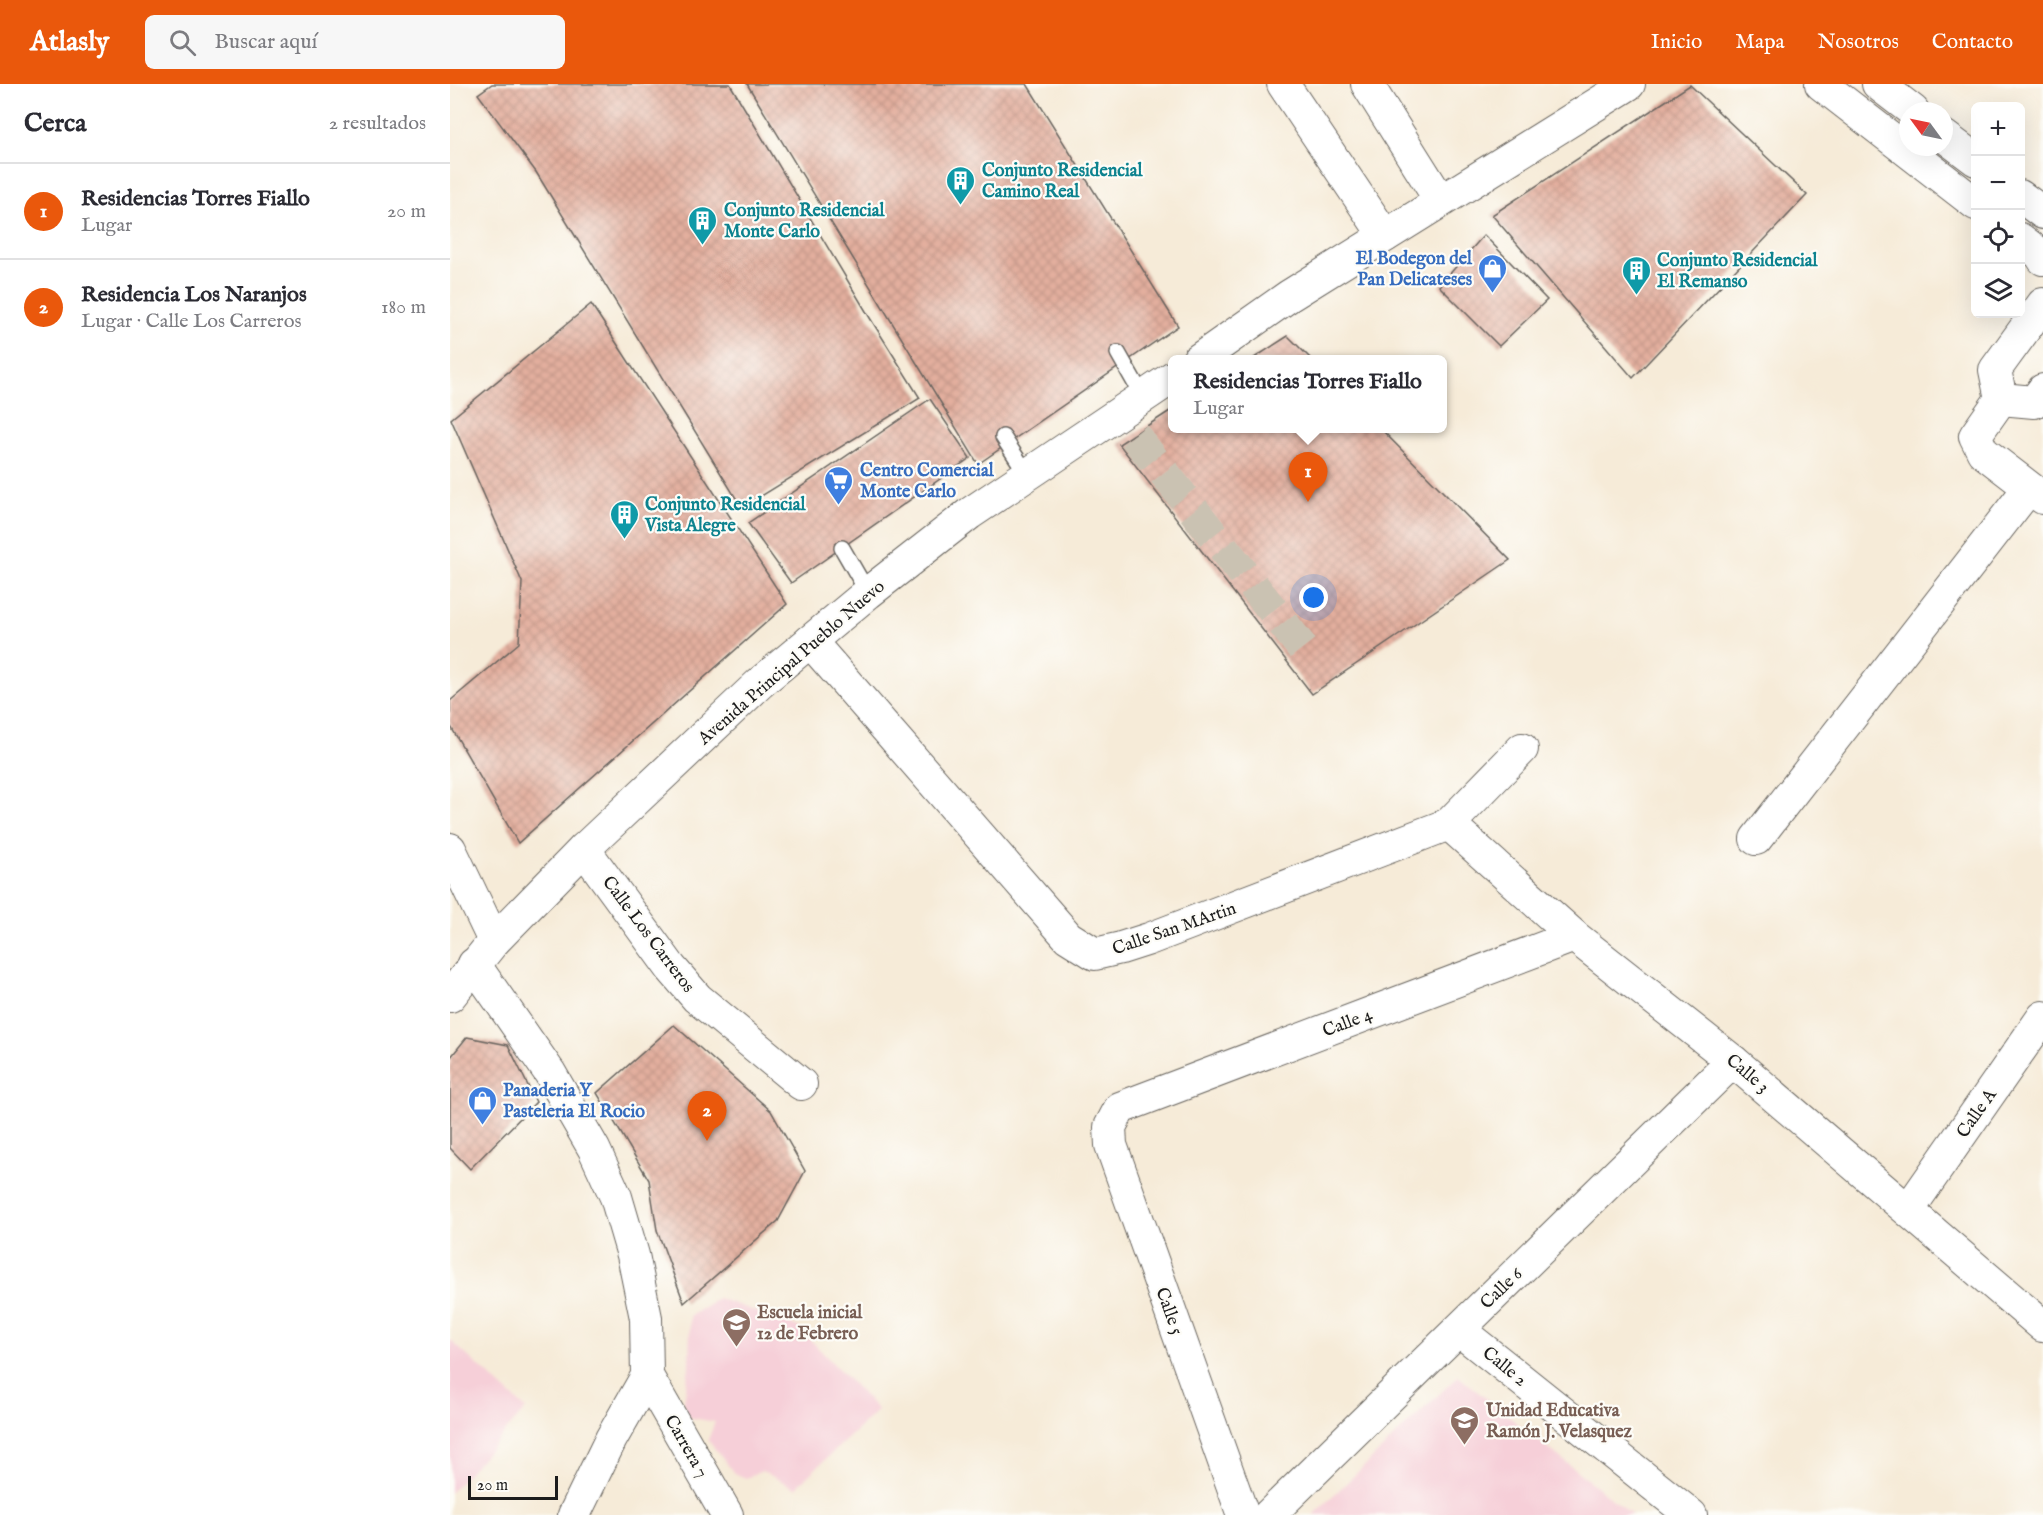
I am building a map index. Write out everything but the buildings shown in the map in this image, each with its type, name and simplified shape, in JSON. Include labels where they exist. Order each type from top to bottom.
[{"type":"street","points":[[1283,84],[1385,236]]},
{"type":"street","points":[[1366,84],[1440,201]]},
{"type":"street","points":[[1205,355],[1289,296],[1629,84]]},
{"type":"street","points":[[1821,84],[1971,200]]},
{"type":"street","points":[[1878,84],[1901,102]]},
{"type":"street","points":[[1953,143],[1971,156]]},
{"type":"street","points":[[2025,200],[2043,213]]},
{"type":"street","points":[[2025,243],[2043,259]]},
{"type":"street","points":[[1756,839],[2036,493],[1983,452],[1975,436],[2001,399],[1995,370],[2043,304]]},
{"type":"street","name":"Avenida Principal Pueblo Nuevo","points":[[450,996],[484,953],[584,849],[760,683],[868,593],[969,514],[1027,474],[1126,425],[1143,397],[1168,380]]},
{"type":"street","points":[[2001,399],[2034,402],[2043,390]]},
{"type":"street","name":"Calle San MArtin","points":[[810,641],[1068,937],[1095,954],[1160,935],[1449,824],[1522,750]]},
{"type":"street","name":"Calle 3","points":[[1449,824],[1574,936],[1733,1060],[2043,1326]]},
{"type":"street","points":[[450,849],[484,953],[594,1149],[616,1197],[633,1255],[646,1318],[648,1376],[611,1439],[574,1515]]},
{"type":"street","name":"Calle Los Carreros","points":[[584,849],[671,969],[697,998],[801,1084]]},
{"type":"street","name":"Calle 4","points":[[1120,1108],[1574,936]]},
{"type":"street","name":"Calle A","points":[[1909,1209],[2043,1017]]},
{"type":"street","name":"Calle 6","points":[[1269,1515],[1733,1060]]},
{"type":"street","name":"Calle 5","points":[[1120,1108],[1110,1127],[1111,1145],[1243,1515]]},
{"type":"street","name":"Calle 2","points":[[1459,1330],[1691,1515]]},
{"type":"street","name":"Carrera 7","points":[[648,1376],[727,1515]]},
{"type":"lane","points":[[1118,354],[1143,397]]},
{"type":"lane","points":[[1003,437],[1027,474]]},
{"type":"lane","points":[[842,548],[868,593]]},
{"type":"shaded area","points":[[718,1298],[798,1327],[878,1410],[795,1488],[762,1471],[746,1478],[734,1473],[708,1440],[715,1422],[682,1416],[689,1367],[690,1316]]},
{"type":"shaded area","points":[[450,1340],[526,1409],[450,1493]]},
{"type":"shaded area","name":"Unidad Educativa Ramón J. Velasquez","points":[[1458,1376],[1632,1515],[1313,1515]]},
{"type":"tunnel","points":[[1134,435],[1312,660]]},
{"type":"place","name":"Conjunto Residencial Camino Real","points":[[961,206]]},
{"type":"place","name":"Conjunto Residencial Monte Carlo","points":[[703,246]]},
{"type":"place","name":"El Bodegon del Pan Delicateses","points":[[1493,294]]},
{"type":"place","name":"Conjunto Residencial El Remanso","points":[[1636,296]]},
{"type":"place","name":"Residencias Torres Fiallo","points":[[1308,502]]},
{"type":"place","name":"Centro Comercial Monte Carlo","points":[[839,506]]},
{"type":"place","name":"Conjunto Residencial Vista Alegre","points":[[624,540]]},
{"type":"place","name":"Panaderia Y Pasteleria El Rocio","points":[[482,1126]]},
{"type":"place","name":"Residencia Los Naranjos","points":[[707,1141]]},
{"type":"place","name":"Escuela inicial 12 de Febrero","points":[[736,1348]]},
{"type":"place","name":"Unidad Educativa Ramón J. Velasquez","points":[[1465,1446]]}]
